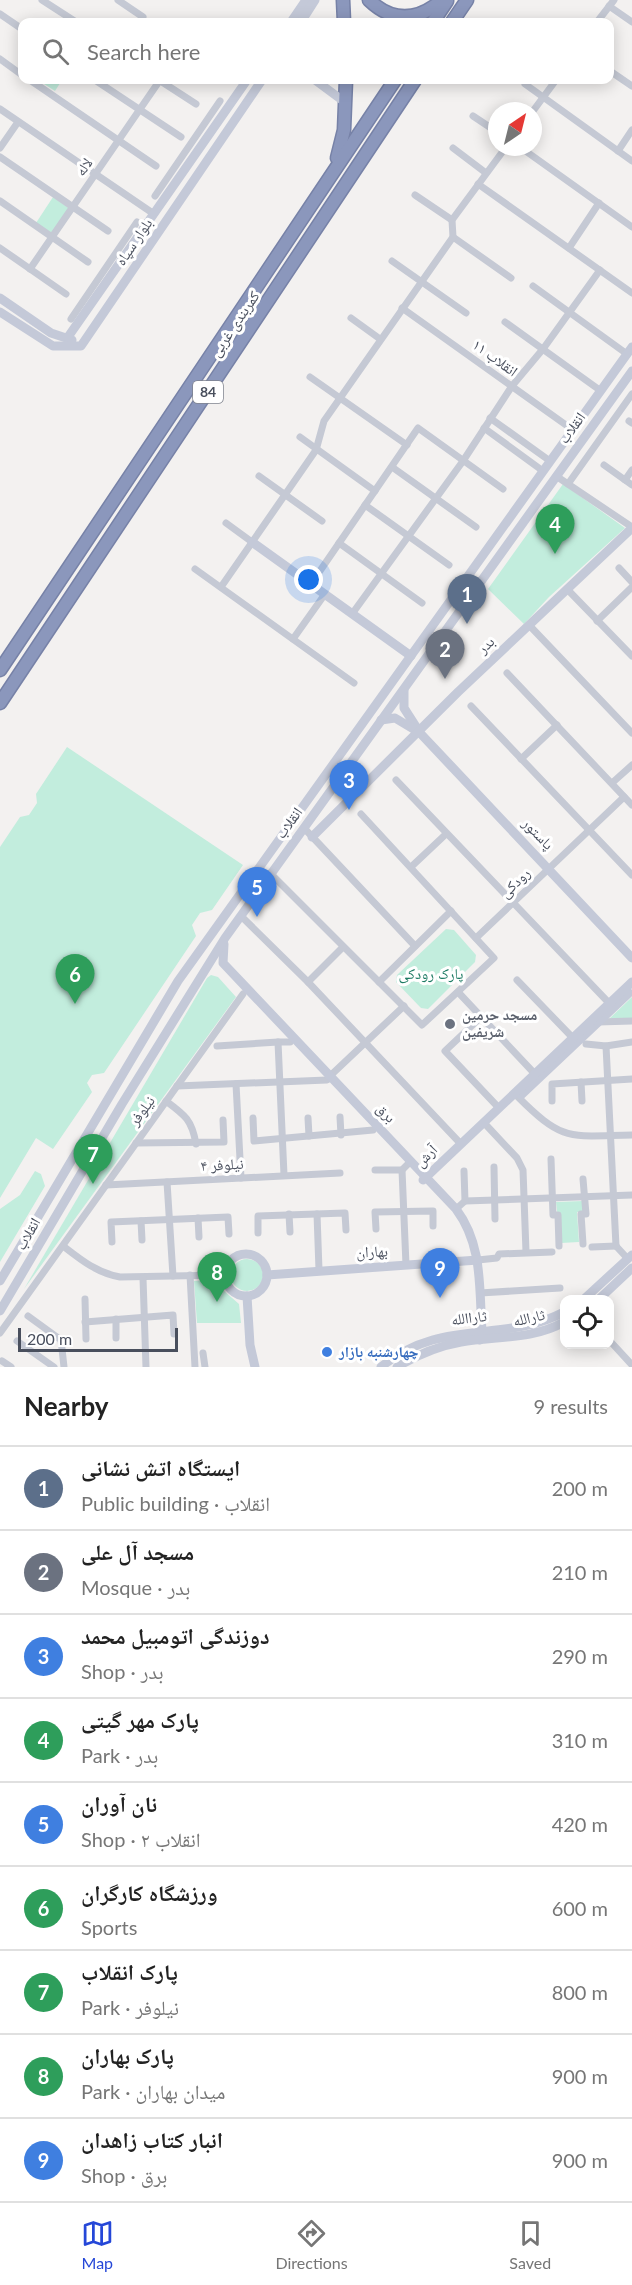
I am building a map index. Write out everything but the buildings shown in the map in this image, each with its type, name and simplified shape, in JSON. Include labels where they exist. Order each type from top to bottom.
[{"type":"highway","points":[[343,0],[344,18]]},
{"type":"highway","points":[[369,0],[381,9],[409,17],[421,15],[442,0]]},
{"type":"highway","points":[[437,18],[448,0]]},
{"type":"highway","points":[[455,18],[467,0]]},
{"type":"highway","points":[[335,168],[344,130],[346,84]]},
{"type":"highway","name":"کمربندی غربی","points":[[0,670],[392,84]]},
{"type":"highway","name":"کمربندی غربی","points":[[0,704],[412,84]]},
{"type":"main road","points":[[294,18],[306,0]]},
{"type":"main road","points":[[304,18],[315,0]]},
{"type":"main road","name":"بلوار سپاه","points":[[68,337],[108,273],[154,214],[185,161],[244,84]]},
{"type":"main road","name":"بلوار سپاه","points":[[81,346],[259,84]]},
{"type":"main road","points":[[320,84],[346,103]]},
{"type":"main road","points":[[0,298],[51,333],[68,337],[81,346]]},
{"type":"main road","points":[[0,312],[53,346],[81,346]]},
{"type":"main road","name":"انقلاب","points":[[0,1281],[178,981],[630,350]]},
{"type":"main road","name":"انقلاب","points":[[0,1311],[122,1104],[225,938],[632,370]]},
{"type":"main road","points":[[587,410],[598,418]]},
{"type":"main road","name":"بدر","points":[[312,837],[420,733],[458,692],[632,528]]},
{"type":"main road","points":[[252,542],[411,656]]},
{"type":"main road","points":[[405,687],[402,698],[404,708],[420,733]]},
{"type":"main road","points":[[381,720],[395,718],[420,733]]},
{"type":"main road","name":"پاستور","points":[[420,733],[550,868],[632,958]]},
{"type":"main road","name":"برق","points":[[225,938],[223,963],[245,991],[290,1042],[328,1078],[404,1167],[425,1179],[463,1226],[475,1261],[480,1293],[480,1334]]},
{"type":"main road","name":"برق","points":[[206,967],[219,967],[245,991],[456,1209],[472,1233],[480,1334]]},
{"type":"main road","name":"آرش","points":[[425,1179],[460,1143],[484,1124],[498,1107],[516,1095],[534,1073],[632,982]]},
{"type":"main road","name":"آرش","points":[[425,1179],[632,990]]},
{"type":"main road","points":[[109,1095],[122,1104]]},
{"type":"main road","points":[[246,1254],[263,1262],[267,1275],[264,1287],[247,1296],[234,1292],[225,1275],[229,1262],[246,1254]]},
{"type":"main road","points":[[588,1295],[630,1260]]},
{"type":"main road","points":[[601,1295],[630,1260]]},
{"type":"main road","name":"بهاران","points":[[267,1275],[475,1261]]},
{"type":"main road","points":[[247,1296],[250,1345],[255,1367]]},
{"type":"main road","name":"ثاراالله","points":[[381,1367],[410,1348],[437,1338],[529,1326],[560,1314]]},
{"type":"main road","name":"ثارالله","points":[[397,1367],[414,1356],[480,1334],[521,1337],[560,1324]]},
{"type":"street","points":[[42,0],[70,18]]},
{"type":"street","points":[[118,0],[143,17]]},
{"type":"street","points":[[600,18],[611,3],[632,22]]},
{"type":"street","points":[[0,14],[18,26]]},
{"type":"street","points":[[0,59],[18,72]]},
{"type":"street","points":[[614,73],[632,86]]},
{"type":"street","points":[[36,84],[156,166]]},
{"type":"street","points":[[101,84],[181,137]]},
{"type":"street","name":"لاله","points":[[30,269],[157,84]]},
{"type":"street","points":[[166,84],[195,104]]},
{"type":"street","points":[[525,84],[632,160]]},
{"type":"street","points":[[539,102],[553,84]]},
{"type":"street","points":[[155,196],[185,161],[220,101]]},
{"type":"street","points":[[0,109],[154,214]]},
{"type":"street","points":[[473,116],[488,126]]},
{"type":"street","points":[[0,148],[18,122]]},
{"type":"street","points":[[618,151],[632,130]]},
{"type":"street","points":[[453,148],[486,173]]},
{"type":"street","points":[[220,587],[316,450],[324,421],[453,237],[452,220],[499,156]]},
{"type":"street","points":[[533,156],[632,226]]},
{"type":"street","points":[[0,157],[108,231]]},
{"type":"street","points":[[478,184],[632,293]]},
{"type":"street","points":[[415,195],[452,220]]},
{"type":"street","points":[[0,201],[88,262]]},
{"type":"street","points":[[569,248],[599,203]]},
{"type":"street","points":[[71,319],[108,273],[137,222]]},
{"type":"street","points":[[453,237],[512,278]]},
{"type":"street","points":[[0,248],[66,294]]},
{"type":"street","points":[[392,261],[466,314]]},
{"type":"street","points":[[352,614],[463,461],[512,386],[543,349],[600,270]]},
{"type":"street","points":[[533,286],[630,350]]},
{"type":"street","name":"انقلاب ۱۱","points":[[402,308],[573,430]]},
{"type":"street","points":[[351,318],[380,339]]},
{"type":"street","points":[[505,322],[601,391]]},
{"type":"street","points":[[310,377],[407,445]]},
{"type":"street","points":[[568,484],[632,394]]},
{"type":"street","points":[[490,418],[550,461]]},
{"type":"street","points":[[311,584],[418,428],[503,489]]},
{"type":"street","points":[[484,428],[543,471]]},
{"type":"street","points":[[300,437],[375,491]]},
{"type":"street","points":[[604,465],[632,485]]},
{"type":"street","points":[[392,467],[476,527]]},
{"type":"street","points":[[625,480],[632,470]]},
{"type":"street","points":[[259,476],[322,521]]},
{"type":"street","points":[[556,476],[632,528]]},
{"type":"street","points":[[365,505],[448,565]]},
{"type":"street","points":[[226,523],[252,542]]},
{"type":"street","points":[[339,543],[422,603]]},
{"type":"street","points":[[619,568],[632,582]]},
{"type":"street","points":[[195,569],[354,683]]},
{"type":"street","points":[[597,621],[632,587]]},
{"type":"street","points":[[567,589],[632,656]]},
{"type":"street","points":[[293,639],[325,594]]},
{"type":"street","points":[[529,625],[632,733]]},
{"type":"street","points":[[507,673],[632,805]]},
{"type":"street","points":[[471,706],[632,875]]},
{"type":"street","points":[[521,759],[556,725]]},
{"type":"street","points":[[612,783],[632,765]]},
{"type":"street","points":[[396,780],[609,1003]]},
{"type":"street","name":"رودکی","points":[[476,939],[624,797]]},
{"type":"street","points":[[271,874],[422,1025],[494,958],[361,814]]},
{"type":"street","points":[[304,828],[415,946]]},
{"type":"street","points":[[411,867],[446,834]]},
{"type":"street","points":[[379,982],[452,911]]},
{"type":"street","points":[[241,916],[308,982],[460,1143]]},
{"type":"street","points":[[308,982],[343,947]]},
{"type":"street","points":[[517,980],[572,1037]]},
{"type":"street","name":"نیلوفر","points":[[1,1331],[245,991]]},
{"type":"street","points":[[458,992],[534,1073]]},
{"type":"street","points":[[177,1086],[328,1078],[404,1006]]},
{"type":"street","points":[[482,1017],[445,1051],[498,1107]]},
{"type":"street","points":[[598,1022],[632,1021]]},
{"type":"street","points":[[278,1042],[284,1175]]},
{"type":"street","points":[[218,1046],[290,1042]]},
{"type":"street","points":[[586,1044],[606,1046],[632,1042]]},
{"type":"street","points":[[606,1046],[610,1081],[612,1196],[616,1246],[630,1260]]},
{"type":"street","points":[[552,1101],[552,1084],[632,1079]]},
{"type":"street","points":[[581,1082],[582,1101]]},
{"type":"street","points":[[236,1083],[241,1178]]},
{"type":"street","points":[[516,1095],[540,1119],[561,1132],[578,1136],[632,1135]]},
{"type":"street","points":[[166,1101],[193,1125],[196,1144]]},
{"type":"street","points":[[340,1117],[341,1134]]},
{"type":"street","points":[[253,1118],[254,1141],[373,1130]]},
{"type":"street","points":[[308,1118],[309,1136]]},
{"type":"street","points":[[136,1143],[224,1142],[223,1120]]},
{"type":"street","points":[[484,1124],[517,1158],[523,1170],[526,1252]]},
{"type":"street","points":[[551,1158],[553,1215],[558,1215],[559,1245]]},
{"type":"street","points":[[375,1170],[404,1167],[406,1265]]},
{"type":"street","points":[[494,1167],[495,1219]]},
{"type":"street","points":[[464,1171],[465,1201]]},
{"type":"street","name":"نیلوفر ۴","points":[[106,1185],[340,1173]]},
{"type":"street","points":[[583,1179],[586,1214],[581,1214],[583,1244]]},
{"type":"street","points":[[167,1182],[173,1276]]},
{"type":"street","points":[[456,1209],[465,1201],[632,1195]]},
{"type":"street","points":[[376,1229],[375,1212],[433,1211],[433,1226]]},
{"type":"street","points":[[258,1233],[258,1216],[290,1214],[345,1213],[346,1230]]},
{"type":"street","points":[[290,1214],[290,1232]]},
{"type":"street","points":[[317,1214],[319,1270]]},
{"type":"street","points":[[112,1242],[111,1222],[228,1217],[229,1234]]},
{"type":"street","points":[[198,1218],[199,1238]]},
{"type":"street","points":[[141,1221],[142,1240]]},
{"type":"street","points":[[63,1246],[104,1274],[143,1278],[225,1275]]},
{"type":"street","points":[[592,1247],[616,1246]]},
{"type":"street","points":[[475,1261],[496,1258],[499,1254],[552,1252]]},
{"type":"street","points":[[190,1275],[195,1367]]},
{"type":"street","points":[[143,1278],[146,1367]]},
{"type":"street","points":[[480,1293],[560,1288]]},
{"type":"street","points":[[85,1299],[86,1340]]},
{"type":"street","points":[[86,1322],[173,1315],[174,1334]]},
{"type":"street","points":[[28,1316],[61,1340],[64,1367]]},
{"type":"street","points":[[116,1319],[116,1338]]},
{"type":"street","points":[[17,1341],[54,1367]]},
{"type":"street","points":[[614,1346],[632,1365]]},
{"type":"street","points":[[203,1353],[205,1367]]},
{"type":"street","points":[[2,1361],[11,1367]]},
{"type":"green space","points":[[44,84],[59,84],[55,91]]},
{"type":"green space","points":[[53,197],[70,209],[53,234],[36,223]]},
{"type":"green space","points":[[563,484],[625,528],[549,597],[524,624],[488,589]]},
{"type":"green space","points":[[67,747],[243,865],[212,910],[200,913],[192,925],[196,936],[104,1073],[92,1075],[87,1083],[92,1092],[53,1149],[36,1138],[0,1198],[0,847],[20,817],[29,815],[37,803],[36,794]]},
{"type":"green space","name":"پارک رودکی","points":[[446,929],[454,930],[476,955],[475,962],[428,1009],[421,1008],[396,982],[397,975]]},
{"type":"green space","points":[[211,975],[218,977],[236,997],[24,1289],[207,978]]},
{"type":"green space","points":[[632,997],[632,1020],[610,1020],[610,1018]]},
{"type":"green space","points":[[35,1171],[41,1174],[45,1186],[0,1262],[0,1209],[20,1195]]},
{"type":"green space","points":[[583,1201],[584,1212],[577,1212],[579,1242],[561,1243],[556,1202]]},
{"type":"green space","points":[[247,1259],[258,1264],[263,1275],[258,1286],[247,1291],[236,1286],[231,1275],[236,1264]]},
{"type":"green space","points":[[217,1280],[224,1291],[239,1304],[241,1323],[197,1323],[194,1281]]},
{"type":"place","name":"پارک مهر گیتی","points":[[555,554]]},
{"type":"place","name":"ایستگاه اتش نشانی","points":[[467,624]]},
{"type":"place","name":"مسجد آل علی","points":[[445,679]]},
{"type":"place","name":"دوزندگی اتومبیل محمد","points":[[349,810]]},
{"type":"place","name":"نان آوران","points":[[257,917]]},
{"type":"place","name":"ورزشگاه کارگران","points":[[75,1004]]},
{"type":"place","name":"مسجد حرمین شریفین","points":[[450,1024]]},
{"type":"place","name":"پارک انقلاب","points":[[93,1184]]},
{"type":"place","name":"انبار کتاب زاهدان","points":[[440,1298]]},
{"type":"place","name":"پارک بهاران","points":[[217,1302]]},
{"type":"place","name":"چهارشنبه بازار","points":[[327,1352]]}]
